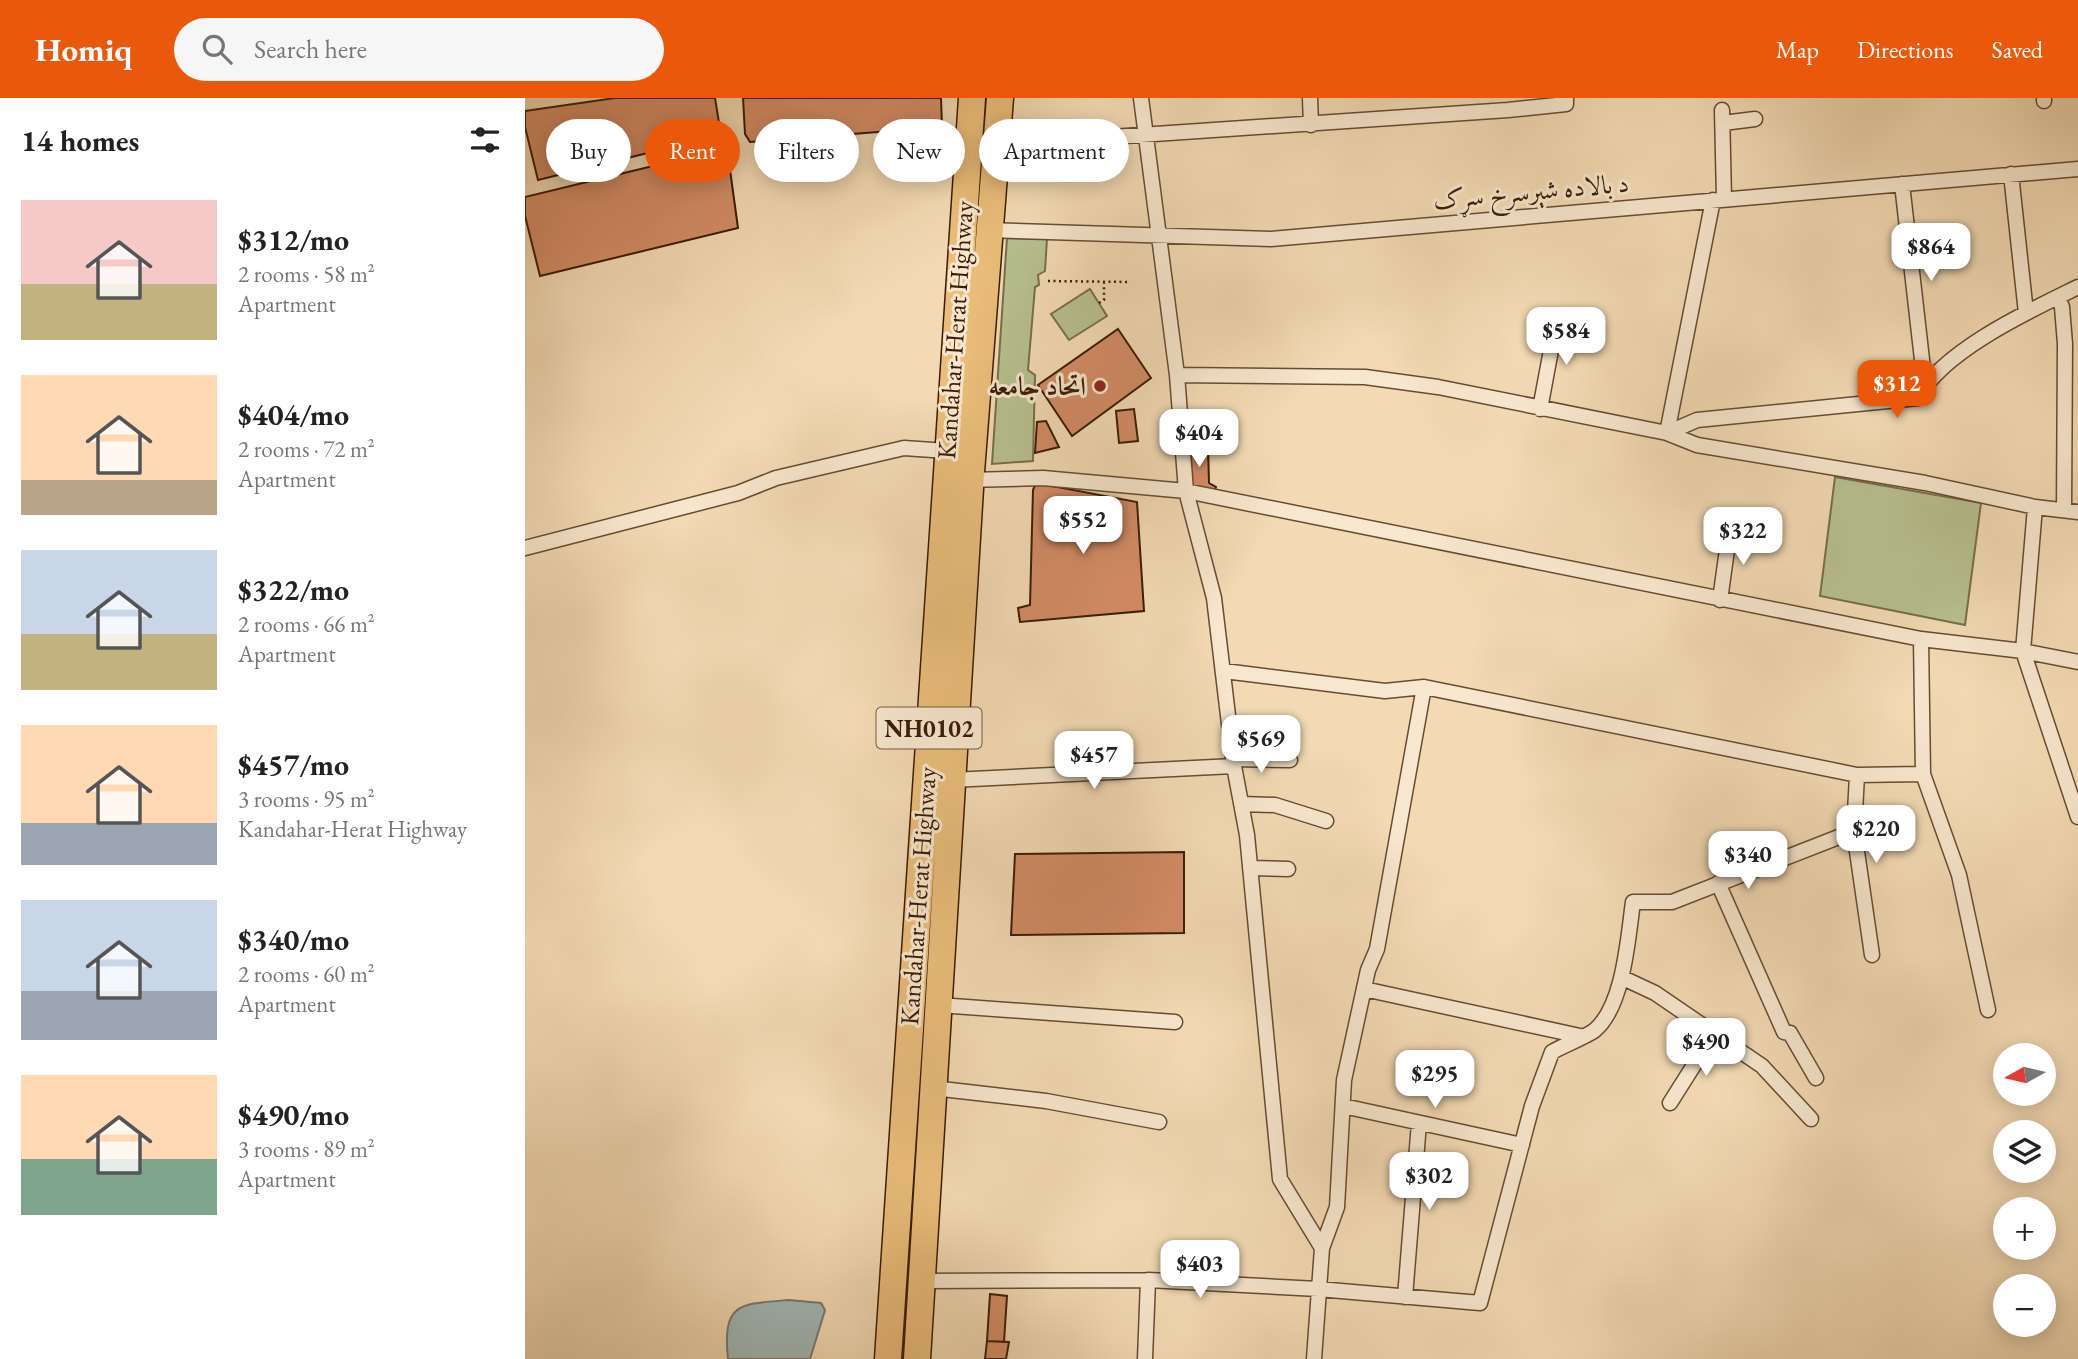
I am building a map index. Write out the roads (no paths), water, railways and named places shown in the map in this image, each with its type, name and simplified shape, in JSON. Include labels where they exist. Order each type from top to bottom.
[{"type":"highway","name":"Kandahar-Herat Highway","points":[[888,1359],[944,480],[972,98]]},
{"type":"highway","name":"Kandahar-Herat Highway","points":[[998,119],[1000,98]]},
{"type":"highway","name":"Kandahar-Herat Highway","points":[[917,1359],[992,182]]},
{"type":"street","points":[[1142,98],[1177,375],[1186,491],[1214,598],[1233,763],[1250,868],[1280,1179],[1322,1248]]},
{"type":"street","points":[[1310,98],[1311,125]]},
{"type":"street","points":[[1129,135],[1546,107],[1566,104],[1566,98]]},
{"type":"street","points":[[1667,433],[1719,199],[1723,117],[1755,119]]},
{"type":"street","name":"د بالاده شېرسرخ سړک","points":[[987,230],[1271,239],[2078,169]]},
{"type":"street","points":[[2011,174],[2026,313]]},
{"type":"street","points":[[1902,184],[1924,386]]},
{"type":"street","points":[[1667,433],[1697,420],[1902,402],[1918,398],[1924,386],[1944,366],[2026,313],[2078,287]]},
{"type":"street","points":[[1177,375],[1365,377],[1437,387],[1667,433],[1697,445],[1925,482],[2035,507],[2071,511],[2063,307],[2058,297]]},
{"type":"street","points":[[1540,409],[1557,318]]},
{"type":"street","points":[[525,548],[738,493],[776,478],[904,448],[947,450]]},
{"type":"street","points":[[944,480],[1043,478],[1186,491],[1921,639],[2023,651],[2078,662]]},
{"type":"street","points":[[2035,507],[2023,651],[2078,817]]},
{"type":"street","points":[[1720,600],[1730,528]]},
{"type":"street","points":[[1921,639],[1923,774],[1959,875],[1988,1010]]},
{"type":"street","points":[[1224,671],[1385,691],[1424,687],[1857,775],[1923,774]]},
{"type":"street","points":[[1314,1359],[1322,1248],[1337,1207],[1344,1080],[1368,970],[1377,949],[1424,687]]},
{"type":"street","points":[[952,780],[1290,760]]},
{"type":"street","points":[[1857,775],[1854,831],[1872,956]]},
{"type":"street","points":[[1241,804],[1275,805],[1326,821]]},
{"type":"street","points":[[922,1281],[1147,1280],[1318,1289],[1480,1303],[1532,1106],[1552,1052],[1594,1030],[1623,978],[1633,902],[1672,902],[1854,831]]},
{"type":"street","points":[[1250,868],[1289,869]]},
{"type":"street","points":[[1718,883],[1784,1032],[1790,1033],[1816,1078]]},
{"type":"street","points":[[1623,978],[1655,993],[1762,1066],[1811,1119]]},
{"type":"street","points":[[1364,989],[1580,1036]]},
{"type":"street","points":[[939,1005],[1175,1021]]},
{"type":"street","points":[[1670,1103],[1713,1035]]},
{"type":"street","points":[[933,1088],[1046,1101],[1159,1122]]},
{"type":"street","points":[[1343,1105],[1522,1145]]},
{"type":"street","points":[[1405,1297],[1419,1123]]},
{"type":"street","points":[[1145,1359],[1147,1280]]},
{"type":"water","points":[[789,1300],[821,1303],[825,1310],[810,1359],[728,1359],[728,1326],[738,1310],[747,1305]]},
{"type":"place","name":"اتحاد جامعه","points":[[1100,386]]}]
